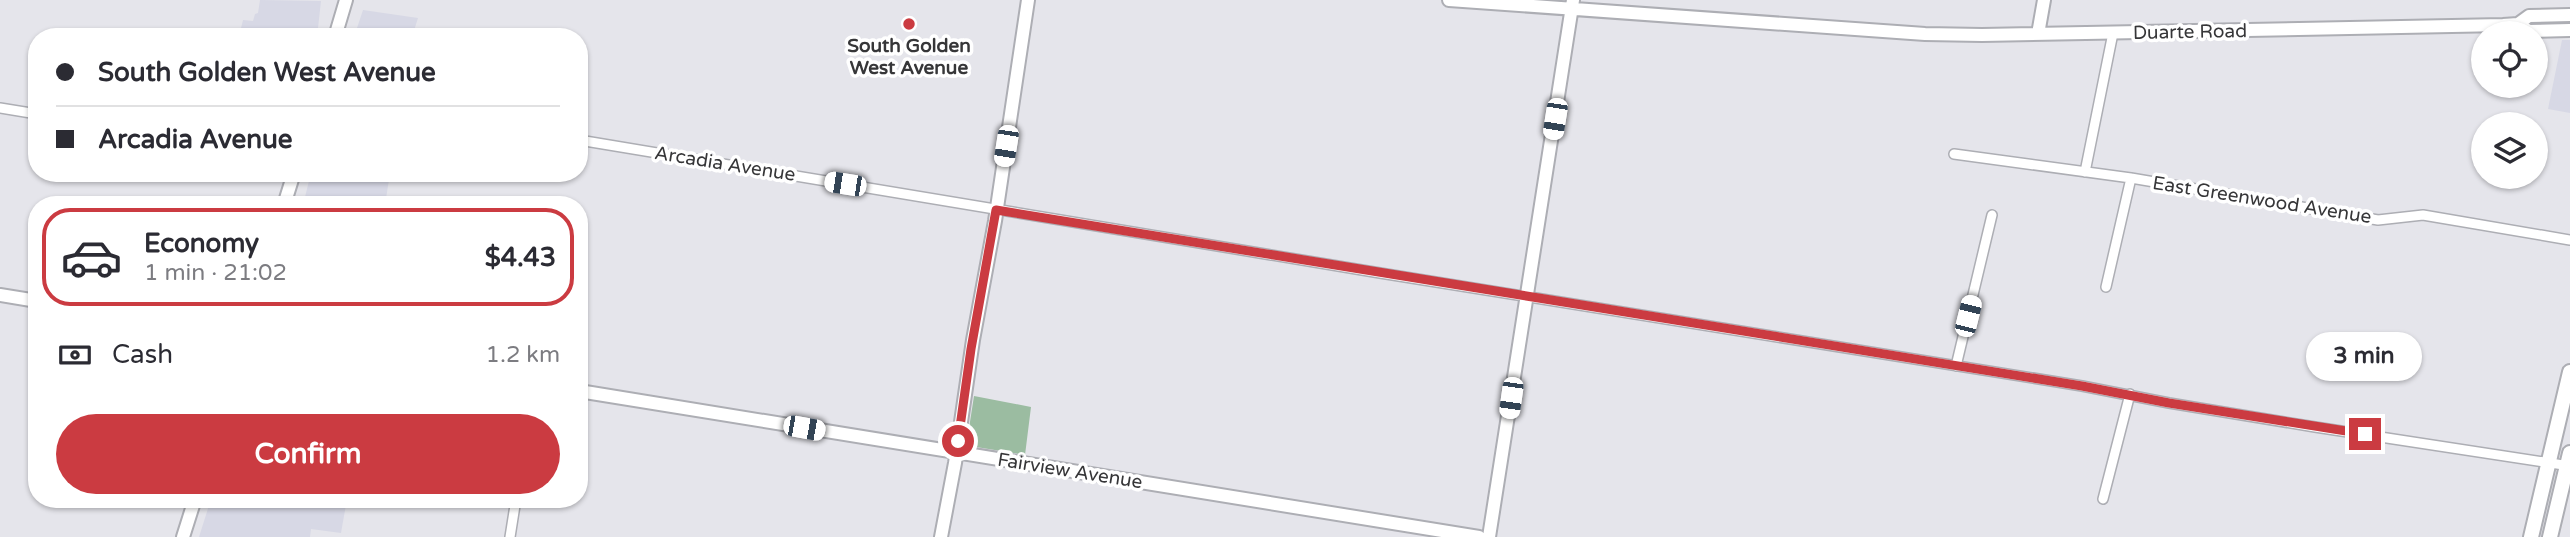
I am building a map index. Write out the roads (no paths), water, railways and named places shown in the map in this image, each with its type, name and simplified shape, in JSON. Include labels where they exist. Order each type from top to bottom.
[{"type":"main road","points":[[338,28],[346,0]]},
{"type":"main road","points":[[941,537],[957,452],[1028,0]]},
{"type":"main road","name":"Duarte Road","points":[[1449,0],[1573,4],[1863,30],[1982,36],[2471,25]]},
{"type":"main road","points":[[2038,34],[2044,0]]},
{"type":"main road","points":[[1489,537],[1573,4]]},
{"type":"main road","name":"Duarte Road","points":[[2522,21],[2529,16],[2570,15]]},
{"type":"main road","name":"Duarte Road","points":[[2548,31],[2570,30]]},
{"type":"main road","points":[[0,296],[28,301]]},
{"type":"main road","points":[[2531,537],[2570,372]]},
{"type":"main road","name":"Fairview Avenue","points":[[588,392],[1479,537]]},
{"type":"main road","points":[[2550,537],[2569,461]]},
{"type":"main road","points":[[183,537],[192,508]]},
{"type":"street","points":[[2085,172],[2113,33]]},
{"type":"street","points":[[0,108],[28,113]]},
{"type":"street","name":"Arcadia Avenue","points":[[588,142],[2130,394],[2315,427],[2549,462],[2569,461]]},
{"type":"street","name":"East Greenwood Avenue","points":[[1954,154],[2131,178],[2378,219],[2423,215],[2570,240]]},
{"type":"street","points":[[2106,287],[2131,178]]},
{"type":"street","points":[[1956,366],[1992,215]]},
{"type":"street","points":[[2103,499],[2130,394]]},
{"type":"street","points":[[510,537],[515,508]]},
{"type":"place","name":"South Golden West Avenue","points":[[909,24]]}]
